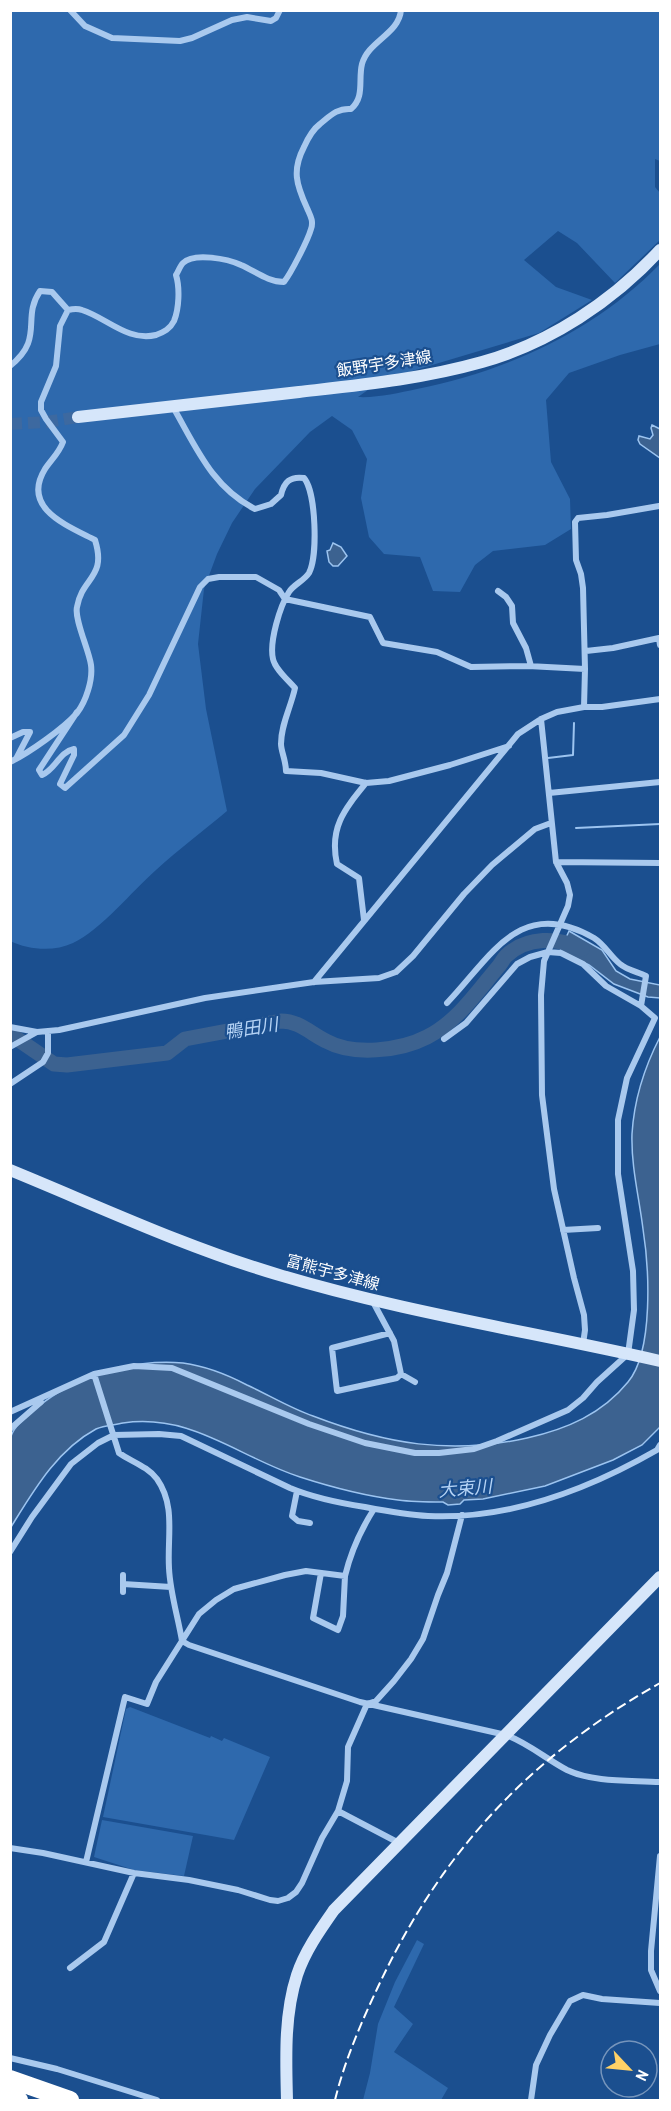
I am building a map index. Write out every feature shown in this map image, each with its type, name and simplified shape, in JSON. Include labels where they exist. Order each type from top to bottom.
[{"type":"highway","points":[[10,2079],[70,2100]]},
{"type":"highway","points":[[10,2097],[19,2100]]},
{"type":"main road","name":"飯野宇多津線","points":[[78,417],[387,381],[484,361],[525,345],[580,317],[628,281],[660,250]]},
{"type":"main road","name":"富熊宇多津線","points":[[10,1170],[228,1259],[278,1275],[372,1300],[660,1361]]},
{"type":"main road","points":[[286,2100],[288,2026],[297,1975],[317,1934],[336,1907],[660,1577]]},
{"type":"street","points":[[70,10],[85,26],[112,38],[180,41],[232,20],[247,17],[271,21],[276,18],[280,10]]},
{"type":"street","points":[[68,310],[81,309],[127,333],[147,337],[171,328],[176,315],[178,282],[176,275],[182,263],[191,258],[202,256],[238,263],[276,282],[284,282],[290,275],[312,229],[312,217],[298,184],[297,160],[316,127],[335,112],[351,109],[357,104],[360,96],[362,63],[367,52],[397,25],[401,10]]},
{"type":"street","points":[[10,366],[24,353],[31,338],[34,301],[40,291],[51,292],[68,310]]},
{"type":"street","points":[[68,310],[60,326],[56,366],[41,402],[41,410],[63,442],[60,450],[45,470],[37,488],[38,498],[44,508],[74,529],[95,540],[100,556],[94,576],[82,592],[76,610],[91,667],[87,692],[77,712],[39,770],[42,775],[49,772],[63,752],[74,748],[74,755],[60,784],[65,788],[124,735],[149,695],[200,587],[208,579],[256,577],[279,591],[285,599],[370,616],[383,643],[436,652],[471,667],[531,666],[585,669]]},
{"type":"street","points":[[173,407],[210,473],[241,502],[255,509],[271,504],[282,495],[283,486],[287,480],[297,477],[303,478],[308,483],[313,507],[312,567],[307,576],[291,589],[285,599],[272,646],[273,661],[295,688],[292,703],[283,722],[281,746],[286,771],[321,773],[366,783],[389,781],[440,768],[509,746]]},
{"type":"street","points":[[584,707],[586,651],[583,636],[581,574],[576,560],[575,522],[578,518],[659,506]]},
{"type":"street","points":[[498,591],[512,606],[513,623],[526,648],[531,666]]},
{"type":"street","points":[[586,651],[659,638],[660,645]]},
{"type":"street","points":[[314,982],[518,734],[557,712],[660,699]]},
{"type":"street","points":[[13,761],[77,712]]},
{"type":"street","points":[[541,719],[556,862],[567,883],[570,895],[568,906],[544,961],[541,995],[542,1095],[562,1230],[584,1315],[585,1330],[582,1345]]},
{"type":"street","points":[[10,738],[22,732],[30,732],[13,761]]},
{"type":"street","points":[[549,793],[660,782]]},
{"type":"street","points":[[364,920],[359,878],[337,864],[334,833],[346,808],[366,783]]},
{"type":"street","points":[[10,1027],[48,1032],[205,998],[314,982],[379,978],[396,972],[413,956],[464,894],[492,865],[535,829],[551,823]]},
{"type":"street","points":[[556,862],[660,863]]},
{"type":"street","points":[[447,1003],[501,941],[533,926],[560,924],[601,943],[621,965],[646,975],[641,1006]]},
{"type":"street","points":[[10,1412],[47,1397],[69,1384],[94,1375],[134,1366],[172,1368],[309,1424],[365,1443],[415,1453],[439,1453],[474,1449],[497,1441],[568,1410],[583,1398],[597,1382],[629,1354],[634,1310],[633,1271],[618,1174],[618,1120],[627,1078],[655,1018],[641,1006],[606,986],[583,964],[561,953],[548,952],[517,964],[466,1023],[444,1039]]},
{"type":"street","points":[[13,1046],[37,1032]]},
{"type":"street","points":[[10,1084],[43,1062],[48,1053],[48,1032]]},
{"type":"street","points":[[562,1230],[598,1228]]},
{"type":"street","points":[[372,1300],[394,1341],[401,1374],[415,1382]]},
{"type":"street","points":[[390,1333],[332,1348],[337,1391],[397,1378],[401,1374]]},
{"type":"street","points":[[94,1375],[119,1453],[141,1464],[156,1477],[165,1495],[170,1513],[171,1587],[182,1641],[367,1704],[506,1735],[584,1776],[660,1782]]},
{"type":"street","points":[[10,1429],[47,1397]]},
{"type":"street","points":[[10,1552],[32,1517],[71,1464],[113,1432],[181,1436],[297,1491],[343,1504],[429,1516],[462,1515],[517,1507],[564,1493],[619,1471],[657,1450],[660,1445]]},
{"type":"street","points":[[297,1491],[292,1516],[298,1521],[310,1523]]},
{"type":"street","points":[[321,1573],[313,1618],[338,1630],[343,1616],[345,1576],[350,1553],[358,1533],[374,1509]]},
{"type":"street","points":[[10,1848],[134,1873],[189,1880],[238,1890],[270,1900],[278,1901],[288,1898],[302,1883],[322,1838],[338,1810],[347,1781],[348,1748],[367,1704],[376,1701],[394,1681],[423,1639],[447,1573],[462,1515]]},
{"type":"street","points":[[86,1862],[125,1697],[147,1704],[156,1682],[199,1614],[234,1589],[295,1573],[306,1571],[345,1576]]},
{"type":"street","points":[[123,1575],[123,1592]]},
{"type":"street","points":[[123,1584],[171,1587]]},
{"type":"street","points":[[338,1810],[399,1843]]},
{"type":"street","points":[[660,1856],[651,1970],[660,1991]]},
{"type":"street","points":[[70,1968],[104,1942],[134,1873]]},
{"type":"street","points":[[531,2100],[536,2065],[570,2001],[583,1995],[593,1995],[602,1998],[660,2003]]},
{"type":"street","points":[[10,2058],[57,2069],[158,2100]]},
{"type":"shaded area","points":[[10,11],[660,11],[660,161],[655,159],[655,187],[660,193],[660,240],[615,283],[577,243],[558,231],[524,260],[556,287],[592,300],[539,333],[382,380],[358,397],[388,395],[451,381],[484,371],[548,345],[607,309],[635,288],[660,264],[660,344],[569,373],[546,400],[551,462],[570,499],[571,529],[545,545],[493,551],[475,565],[460,592],[433,591],[420,557],[384,554],[369,537],[361,498],[367,459],[352,430],[332,416],[310,432],[255,489],[232,523],[204,589],[198,644],[206,709],[227,811],[165,862],[116,910],[84,937],[66,946],[50,949],[33,948],[10,941]]},
{"type":"shaded area","points":[[130,1707],[210,1738],[211,1736],[222,1741],[224,1738],[270,1757],[234,1840],[103,1817],[126,1709]]},
{"type":"shaded area","points":[[102,1820],[193,1836],[184,1876],[134,1870],[94,1857]]},
{"type":"shaded area","points":[[417,1940],[424,1944],[394,2007],[413,2024],[394,2052],[448,2088],[441,2100],[363,2100],[378,2024],[395,1982]]},
{"type":"water","points":[[652,425],[660,429],[660,458],[640,444],[638,440],[639,436],[650,439],[653,435]]},
{"type":"water","points":[[333,543],[341,547],[347,556],[338,566],[333,566],[329,562],[327,551]]},
{"type":"water","points":[[569,931],[602,950],[616,971],[630,979],[660,985],[660,998],[648,997],[614,984],[589,965],[560,951]]},
{"type":"water","name":"大束川","points":[[660,1037],[660,1427],[642,1445],[613,1460],[545,1486],[483,1499],[464,1500],[460,1504],[448,1505],[443,1502],[415,1502],[348,1491],[277,1469],[193,1430],[171,1424],[123,1423],[96,1429],[58,1459],[28,1499],[11,1527],[10,1444],[13,1432],[31,1412],[59,1392],[88,1378],[119,1368],[167,1362],[200,1366],[340,1426],[392,1440],[445,1446],[471,1446],[527,1438],[570,1425],[607,1403],[628,1382],[636,1368],[646,1330],[647,1265],[634,1170],[632,1134],[641,1084]]},
{"type":"waterway","points":[[548,758],[573,755],[574,723]]},
{"type":"waterway","points":[[576,828],[660,824]]},
{"type":"waterway","name":"鴨田川","points":[[10,1034],[54,1064],[67,1065],[167,1053],[185,1039],[281,1021],[299,1025],[326,1041],[349,1049],[377,1050],[404,1046],[427,1037],[448,1023],[514,949],[543,941],[563,942],[582,949]]},
{"type":"tunnel","points":[[10,424],[78,417]]},
{"type":"railway","points":[[335,2100],[353,2044],[377,1989],[429,1894],[460,1852],[493,1813],[530,1776],[569,1743],[660,1683]]}]
